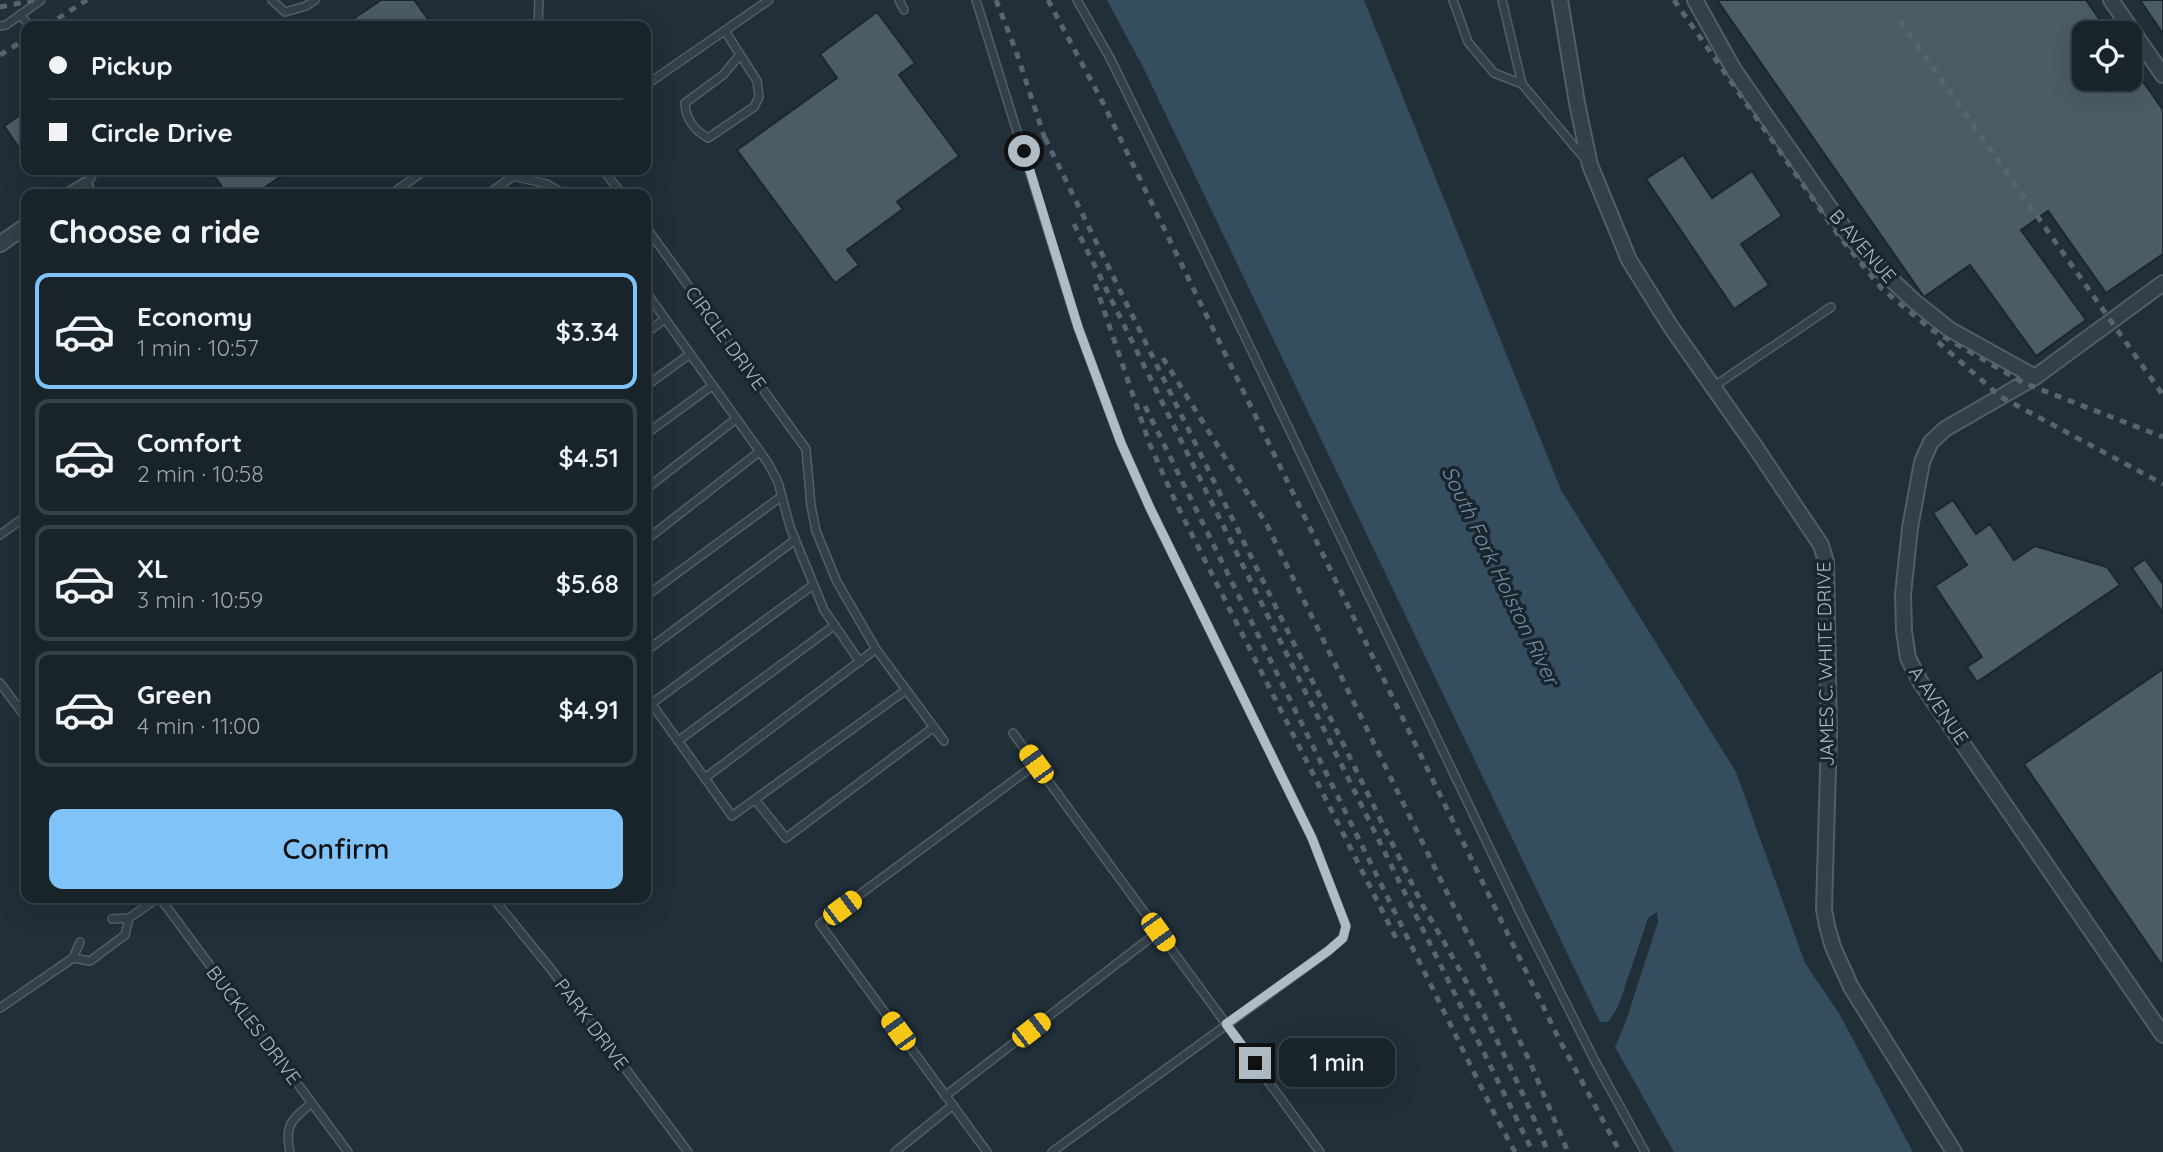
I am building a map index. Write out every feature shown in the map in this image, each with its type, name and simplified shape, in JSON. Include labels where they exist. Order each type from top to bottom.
[{"type":"street","name":"JAMES C. WHITE DRIVE","points":[[1560,0],[1590,165],[1629,260],[1650,296],[1821,545],[1826,562],[1828,619],[1829,734],[1824,875],[1826,926],[1851,987],[1954,1152]]},
{"type":"street","name":"B AVENUE","points":[[1695,0],[1734,70],[1849,234],[1880,269],[1949,329],[2035,377]]},
{"type":"street","points":[[2110,0],[2163,75]]},
{"type":"street","points":[[80,189],[85,186]]},
{"type":"street","points":[[0,244],[21,229]]},
{"type":"street","name":"A AVENUE","points":[[2163,283],[2035,377],[1945,429],[1931,442],[1922,462],[1910,528],[1903,594],[1908,658],[1921,683],[2163,1035]]},
{"type":"lane","points":[[0,26],[6,25],[41,0]]},
{"type":"lane","points":[[272,0],[285,12],[316,0]]},
{"type":"lane","points":[[538,0],[538,21]]},
{"type":"lane","points":[[651,82],[769,0]]},
{"type":"lane","points":[[899,0],[904,10]]},
{"type":"lane","points":[[976,0],[1078,327],[1121,443],[1150,508],[1312,838],[1346,926],[1343,938],[1328,951],[1052,1152]]},
{"type":"lane","points":[[1077,0],[1110,58],[1182,205],[1520,912],[1596,1063],[1645,1152]]},
{"type":"lane","points":[[1453,0],[1468,42],[1494,73],[1522,84]]},
{"type":"lane","points":[[1502,0],[1522,84],[1590,165]]},
{"type":"lane","points":[[20,15],[25,21]]},
{"type":"lane","points":[[725,31],[757,81],[759,97],[754,107],[708,138],[699,133],[685,113],[685,103],[723,75],[739,56]]},
{"type":"lane","points":[[85,186],[93,175]]},
{"type":"lane","points":[[397,189],[418,175]]},
{"type":"lane","points":[[607,175],[618,189]]},
{"type":"lane","points":[[495,189],[513,176],[547,184],[554,189]]},
{"type":"lane","name":"CIRCLE DRIVE","points":[[651,235],[806,449],[816,531],[837,582],[876,649]]},
{"type":"lane","points":[[651,299],[778,482],[795,540],[824,610],[860,662]]},
{"type":"lane","points":[[1713,387],[1831,307]]},
{"type":"lane","points":[[651,329],[665,319]]},
{"type":"lane","points":[[651,382],[690,354]]},
{"type":"lane","points":[[651,430],[712,386]]},
{"type":"lane","points":[[651,485],[736,419]]},
{"type":"lane","points":[[651,536],[759,452]]},
{"type":"lane","points":[[651,592],[782,496]]},
{"type":"lane","points":[[0,535],[21,520]]},
{"type":"lane","points":[[651,647],[795,540]]},
{"type":"lane","points":[[813,585],[651,704],[732,816],[906,690]]},
{"type":"lane","points":[[678,741],[835,625]]},
{"type":"lane","points":[[705,778],[876,649],[944,741]]},
{"type":"lane","points":[[0,682],[21,711]]},
{"type":"lane","points":[[756,801],[786,838],[934,727]]},
{"type":"lane","points":[[1013,733],[1320,1152]]},
{"type":"lane","points":[[987,1152],[820,924],[1036,764]]},
{"type":"lane","points":[[112,919],[129,918],[152,903]]},
{"type":"lane","name":"BUCKLES DRIVE","points":[[163,903],[348,1152]]},
{"type":"lane","name":"PARK DRIVE","points":[[497,903],[550,968],[688,1152]]},
{"type":"lane","points":[[73,958],[90,961],[125,935],[129,918]]},
{"type":"lane","points":[[946,1096],[1158,932]]},
{"type":"lane","points":[[0,1008],[73,958],[80,942]]},
{"type":"lane","points":[[290,1152],[287,1138],[290,1124],[312,1103]]},
{"type":"lane","points":[[895,1152],[953,1105]]},
{"type":"water","name":"South Fork Holston River","points":[[1107,0],[1364,0],[1561,490],[1736,772],[1805,963],[1840,1015],[1913,1152],[1674,1152],[1615,1047],[1658,922],[1657,912],[1648,918],[1618,1007],[1608,1022],[1600,1022],[1143,67]]},
{"type":"building","points":[[381,0],[414,0],[429,21],[350,21]]},
{"type":"building","points":[[1717,0],[2086,0],[2101,21],[2072,21],[2072,91],[2142,91],[2142,80],[2163,110],[2163,254],[2106,293],[2048,211],[2021,230],[2086,320],[2036,356],[1970,265],[1924,297]]},
{"type":"building","points":[[2140,0],[2163,0],[2163,34]]},
{"type":"building","points":[[877,12],[915,63],[899,75],[959,156],[897,202],[903,209],[847,250],[859,265],[835,283],[737,150],[837,78],[820,54]]},
{"type":"building","points":[[21,114],[21,151],[4,126]]},
{"type":"building","points":[[1683,155],[1712,198],[1752,171],[1782,216],[1741,244],[1769,285],[1734,309],[1646,179]]},
{"type":"building","points":[[214,175],[283,175],[262,189],[223,189]]},
{"type":"building","points":[[1953,500],[1976,534],[1990,524],[2014,560],[2035,546],[2107,567],[2120,585],[1977,682],[1967,667],[1982,657],[1935,586],[1967,565],[1933,513]]},
{"type":"building","points":[[2145,559],[2163,584],[2163,613],[2132,568]]},
{"type":"building","points":[[2163,669],[2163,967],[2024,764]]},
{"type":"railway","points":[[0,7],[34,0]]},
{"type":"railway","points":[[54,21],[87,0]]},
{"type":"railway","points":[[996,0],[1047,145]]},
{"type":"railway","points":[[1048,0],[1103,103],[1559,1039],[1620,1152]]},
{"type":"railway","points":[[1674,0],[1839,236],[1882,289],[1932,330],[2024,383],[2163,437]]},
{"type":"railway","points":[[1900,21],[2163,395]]},
{"type":"railway","points":[[0,55],[21,42]]},
{"type":"railway","points":[[1045,138],[1423,906],[1474,996],[1505,1058],[1548,1152]]},
{"type":"railway","points":[[1074,224],[1533,1152]]},
{"type":"railway","points":[[1095,284],[1150,445],[1177,505],[1399,944]]},
{"type":"railway","points":[[1938,342],[2001,397],[2163,484]]},
{"type":"railway","points":[[1163,358],[1267,525],[1530,1062],[1568,1152]]},
{"type":"railway","points":[[1145,406],[1515,1152]]},
{"type":"route","points":[[1024,151],[1078,327],[1121,443],[1150,508],[1312,838],[1346,926],[1343,938],[1328,951],[1226,1024],[1255,1063]]}]
